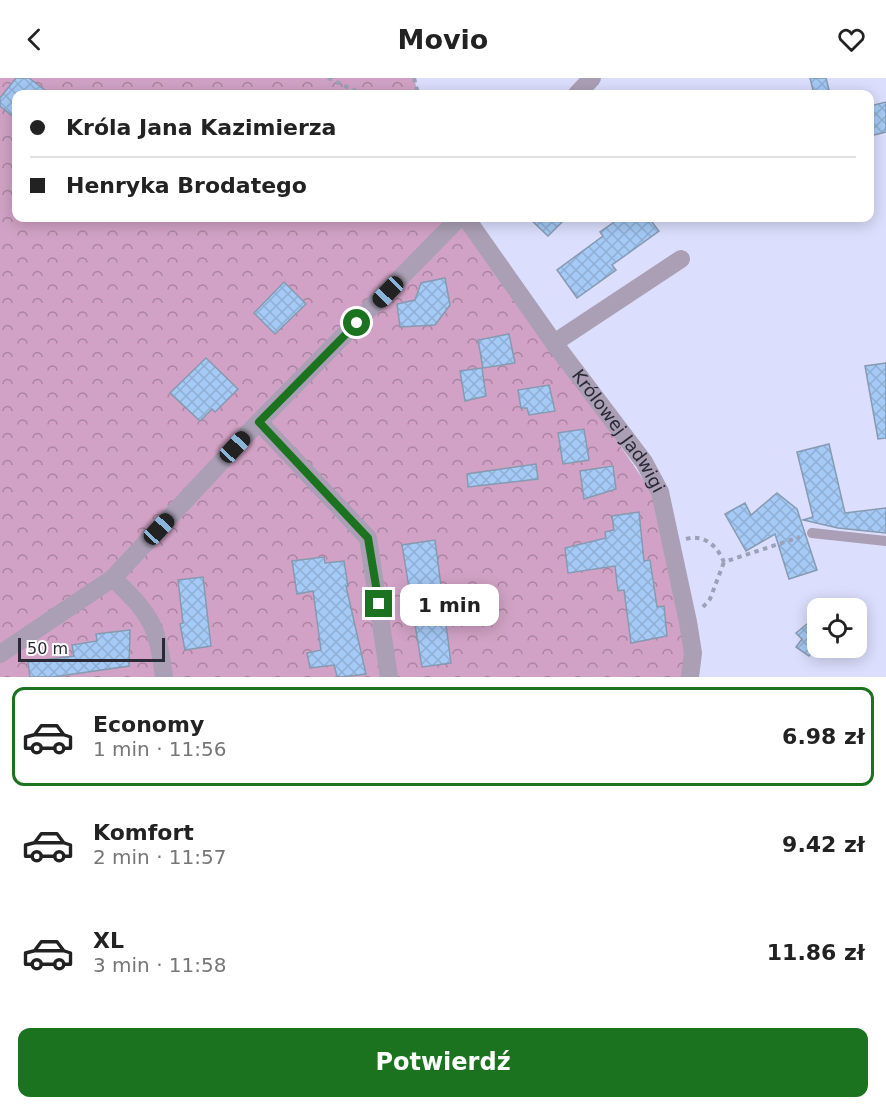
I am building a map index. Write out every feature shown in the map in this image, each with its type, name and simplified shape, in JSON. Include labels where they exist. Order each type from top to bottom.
[{"type":"street","points":[[581,90],[592,78]]},
{"type":"street","points":[[0,654],[113,578],[259,422],[455,222]]},
{"type":"street","name":"Królowej Jadwigi","points":[[469,222],[554,343],[644,462],[660,492],[688,622],[693,653],[690,677]]},
{"type":"street","points":[[554,343],[681,259]]},
{"type":"street","points":[[259,422],[368,538],[389,677]]},
{"type":"street","points":[[113,578],[145,610],[158,637],[164,677]]},
{"type":"lane","points":[[812,533],[886,541]]},
{"type":"path","points":[[328,78],[354,90]]},
{"type":"path","points":[[724,562],[812,533]]},
{"type":"path","points":[[671,542],[696,536],[705,539],[720,552],[724,562],[710,599],[688,622]]},
{"type":"green space","points":[[0,78],[414,78],[417,90],[12,90],[12,222],[468,222],[653,494],[683,593],[689,677],[0,677]]},
{"type":"building","points":[[16,78],[29,78],[45,90],[12,90],[12,116],[0,106],[0,98]]},
{"type":"building","points":[[810,78],[826,78],[829,90],[813,90]]},
{"type":"building","points":[[886,102],[886,132],[874,135],[874,105]]},
{"type":"building","points":[[533,222],[562,222],[548,236]]},
{"type":"building","points":[[614,222],[652,222],[659,231],[612,265],[616,270],[577,298],[557,270],[603,236],[600,232]]},
{"type":"building","points":[[445,278],[450,305],[435,325],[400,327],[397,304],[415,300],[421,283]]},
{"type":"building","points":[[284,282],[306,304],[275,334],[254,313]]},
{"type":"building","points":[[509,334],[515,363],[483,368],[478,340]]},
{"type":"building","points":[[206,358],[238,389],[215,412],[212,409],[200,421],[170,393]]},
{"type":"building","points":[[886,363],[886,438],[878,439],[865,366]]},
{"type":"building","points":[[482,368],[486,396],[465,401],[460,371]]},
{"type":"building","points":[[549,385],[555,411],[529,415],[527,408],[521,408],[518,390]]},
{"type":"building","points":[[584,429],[589,460],[563,464],[558,433]]},
{"type":"building","points":[[829,444],[845,513],[886,508],[886,533],[838,528],[803,520],[813,517],[797,452]]},
{"type":"building","points":[[536,464],[538,479],[468,487],[467,474]]},
{"type":"building","points":[[613,466],[616,489],[584,499],[580,471]]},
{"type":"building","points":[[777,493],[797,509],[817,570],[789,579],[775,534],[746,551],[725,514],[745,503],[751,515]]},
{"type":"building","points":[[639,512],[644,561],[650,560],[657,607],[664,606],[667,636],[631,643],[624,590],[618,591],[615,566],[568,573],[565,548],[606,538],[605,532],[614,530],[612,516]]},
{"type":"building","points":[[435,540],[451,663],[422,667],[402,545]]},
{"type":"building","points":[[324,557],[325,563],[344,561],[348,586],[346,586],[366,674],[341,677],[337,676],[334,665],[310,668],[307,653],[321,650],[313,591],[297,594],[292,561]]},
{"type":"building","points":[[203,577],[211,646],[185,650],[180,624],[183,623],[178,580]]},
{"type":"building","points":[[807,624],[807,655],[796,647],[802,639],[796,633]]},
{"type":"building","points":[[130,630],[129,666],[53,677],[30,677],[28,662],[74,656],[72,645],[97,641],[96,634]]},
{"type":"route","points":[[357,323],[259,422],[368,538],[379,604]]}]
